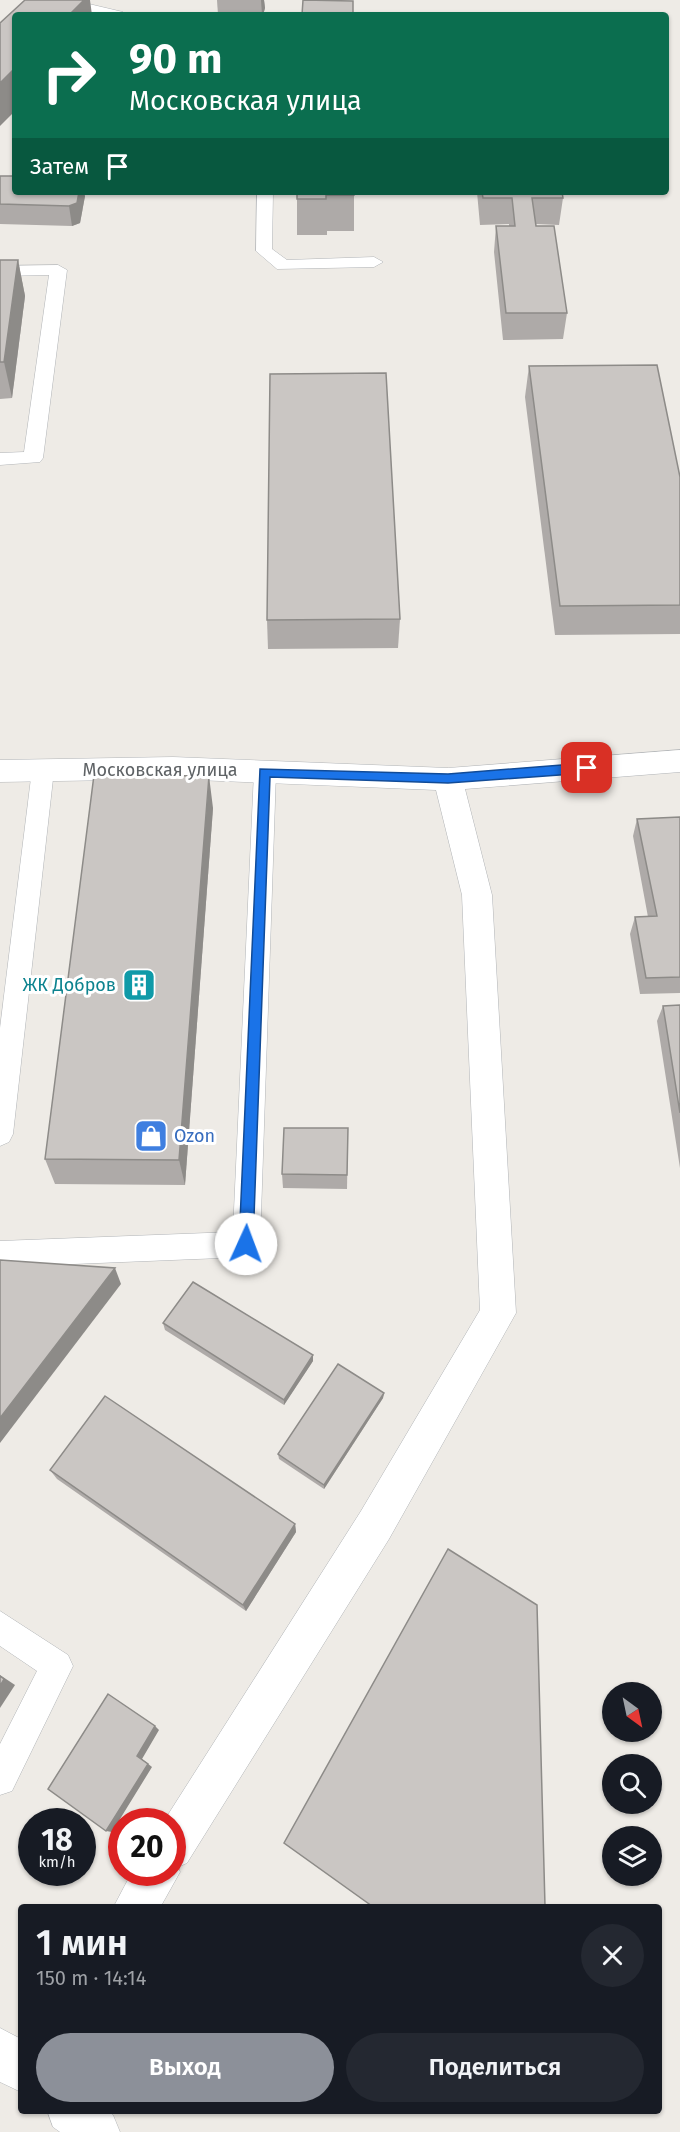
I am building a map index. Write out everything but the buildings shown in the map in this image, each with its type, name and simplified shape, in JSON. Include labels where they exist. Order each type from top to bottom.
[{"type":"street","name":"Московская улица","points":[[0,771],[173,768],[448,778],[680,761]]},
{"type":"street","points":[[186,1826],[375,1525],[498,1313],[477,895],[448,778]]},
{"type":"street","points":[[137,1904],[149,1886]]},
{"type":"street","points":[[0,2050],[18,2066]]},
{"type":"street","points":[[75,2114],[96,2132]]},
{"type":"lane","points":[[54,0],[105,12]]},
{"type":"lane","points":[[265,195],[264,251],[283,265],[374,262]]},
{"type":"lane","points":[[0,271],[58,270],[33,458],[0,459]]},
{"type":"lane","points":[[0,1134],[43,770]]},
{"type":"lane","points":[[0,1254],[246,1244],[265,772]]},
{"type":"lane","points":[[0,1628],[57,1666],[0,1779]]},
{"type":"place","name":"ЖК Добров","points":[[139,985]]},
{"type":"place","name":"Ozon","points":[[151,1136]]},
{"type":"route","points":[[246,1244],[265,772],[448,778],[587,768]]}]
